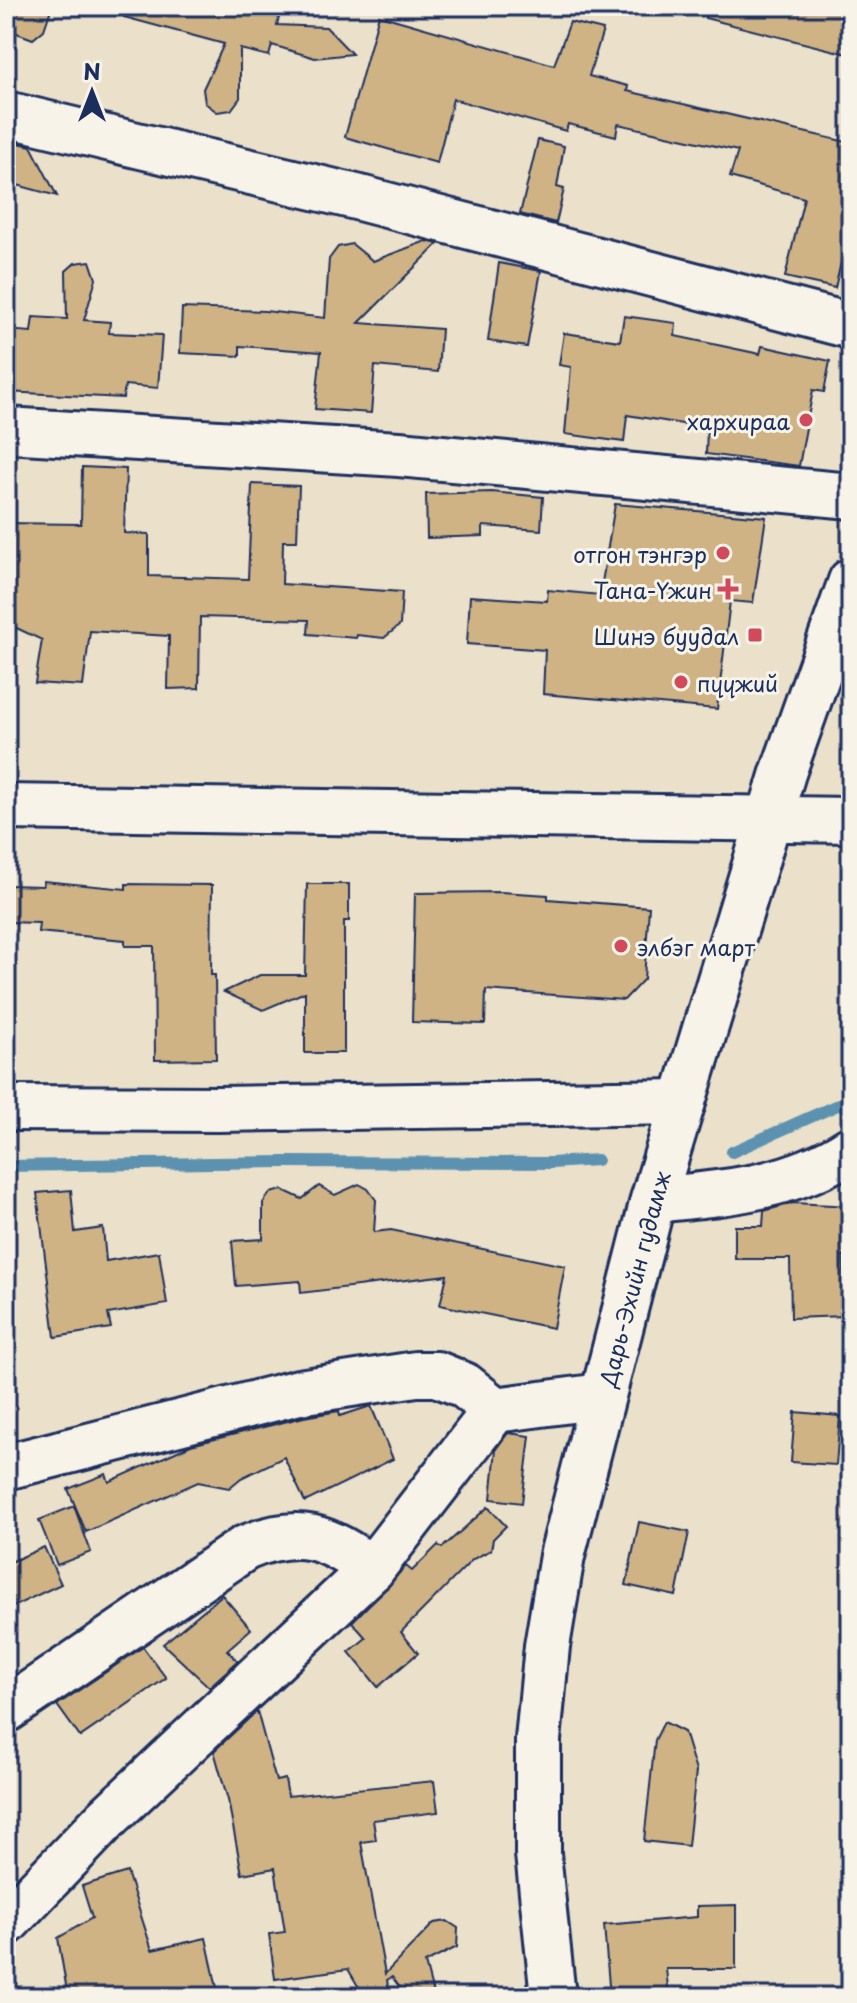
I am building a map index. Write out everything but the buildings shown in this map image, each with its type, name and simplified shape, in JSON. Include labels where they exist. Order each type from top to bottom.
[{"type":"street","points":[[6,114],[356,197],[851,326]]},
{"type":"street","points":[[6,430],[399,454],[851,496]]},
{"type":"street","name":"Дарь-Эхийн гудамж","points":[[553,1997],[538,1854],[538,1740],[542,1685],[562,1556],[653,1200],[770,820],[851,581]]},
{"type":"street","points":[[6,807],[851,820]]},
{"type":"street","points":[[6,1108],[218,1109],[683,1102]]},
{"type":"street","points":[[653,1200],[773,1185],[813,1170],[851,1149]]},
{"type":"street","points":[[6,1467],[299,1392],[416,1374],[437,1374],[464,1385],[495,1410]]},
{"type":"street","points":[[6,1923],[107,1818],[372,1569],[495,1410],[601,1396]]},
{"type":"street","points":[[6,1710],[245,1548],[275,1535],[306,1536],[343,1548],[372,1569]]},
{"type":"waterway","points":[[732,1152],[851,1099]]},
{"type":"waterway","points":[[6,1166],[285,1162],[551,1163],[597,1160]]},
{"type":"place","name":"хархираа","points":[[806,420]]},
{"type":"place","name":"отгон тэнгэр","points":[[723,553]]},
{"type":"place","name":"Тана-Үжин","points":[[728,589]]},
{"type":"place","name":"Шинэ буудал","points":[[755,635]]},
{"type":"place","name":"пүүжий","points":[[681,682]]},
{"type":"place","name":"элбэг март","points":[[621,946]]}]
